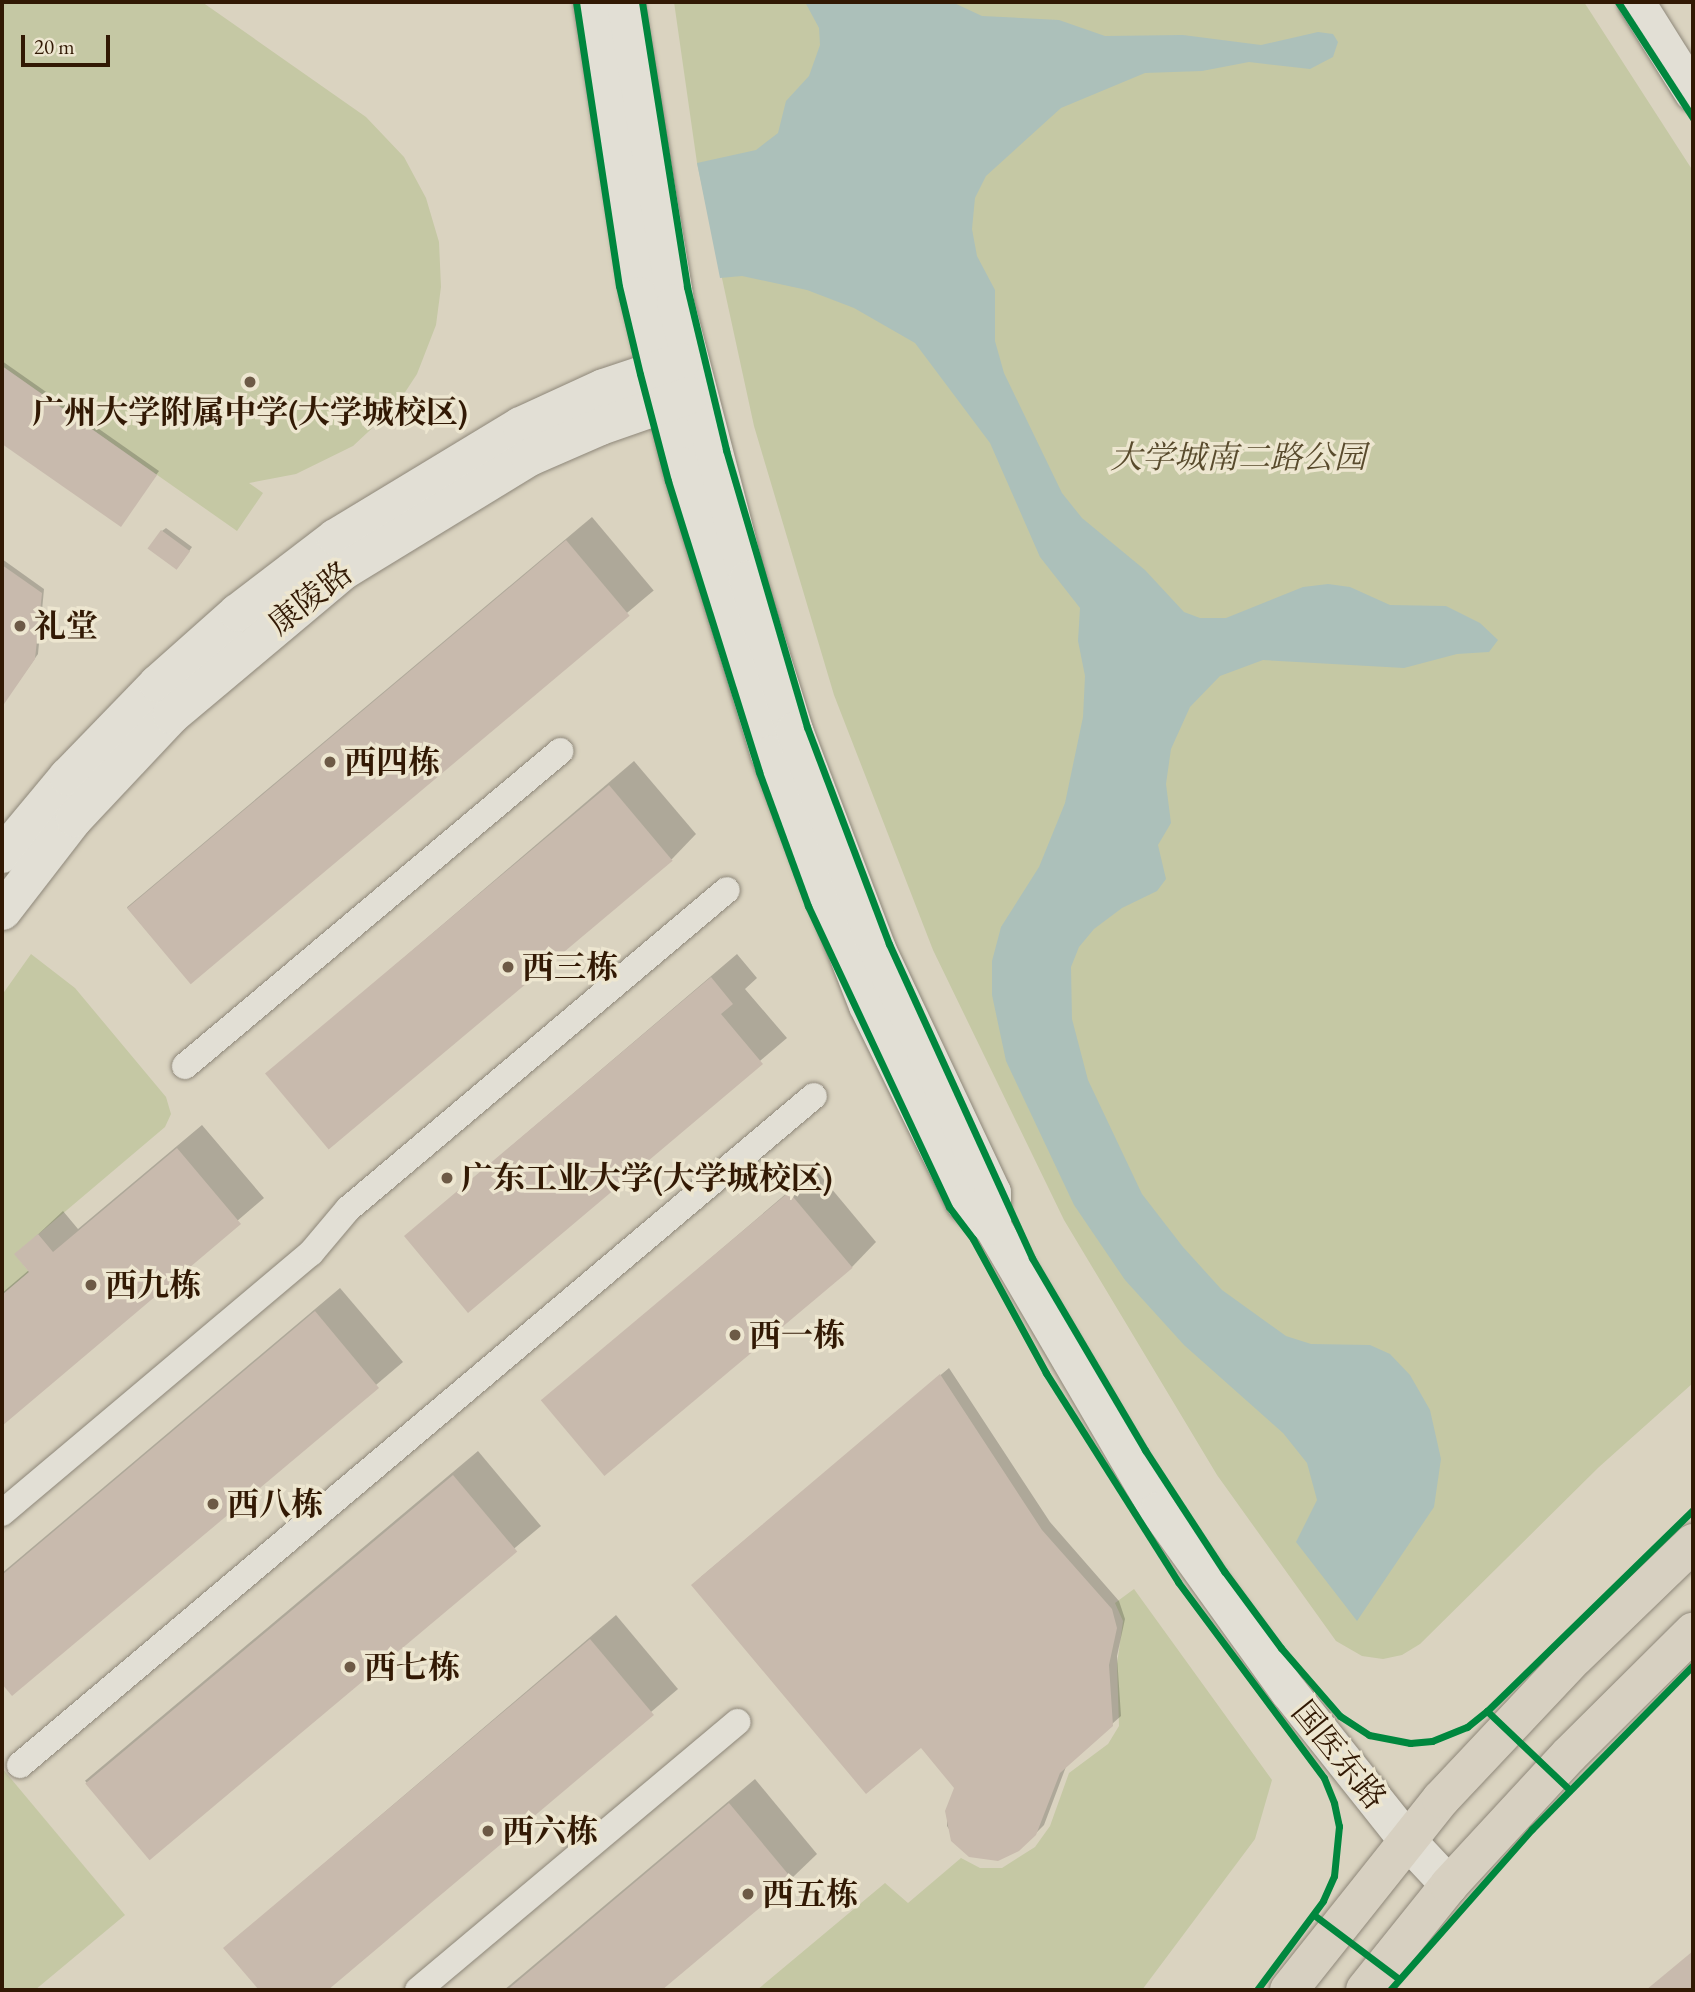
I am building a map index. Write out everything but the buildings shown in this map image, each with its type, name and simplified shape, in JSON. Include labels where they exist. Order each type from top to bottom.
[{"type":"main road","name":"国医东路","points":[[592,2],[624,215],[677,380]]},
{"type":"main road","name":"国医东路","points":[[625,2],[651,172],[677,380],[742,676],[817,886],[923,1125],[964,1202],[992,1226],[1070,1365],[1189,1556],[1289,1692],[1406,1839],[1449,1885]]},
{"type":"main road","points":[[1636,2],[1693,93]]},
{"type":"main road","name":"康陵路","points":[[2,854],[67,776],[157,683],[237,612],[335,537],[520,425],[677,380]]},
{"type":"main road","name":"康陵路","points":[[2,911],[74,818],[170,715],[344,570],[530,457],[677,380]]},
{"type":"main road","points":[[1289,1990],[1406,1839],[1575,1657],[1693,1544]]},
{"type":"main road","points":[[1365,1990],[1449,1885],[1569,1755],[1693,1632]]},
{"type":"street","points":[[185,1066],[560,751]]},
{"type":"street","points":[[2,1513],[311,1253],[348,1209],[727,890]]},
{"type":"street","points":[[20,1765],[814,1096]]},
{"type":"street","points":[[418,1990],[737,1722]]},
{"type":"green space","points":[[2,2],[202,2],[366,117],[404,157],[426,198],[439,242],[441,287],[436,325],[417,374],[396,406],[353,446],[296,474],[249,483],[263,493],[237,531],[2,366]]},
{"type":"green space","name":"大学城南二路公园","points":[[674,2],[1584,2],[1693,171],[1693,1383],[1599,1467],[1420,1644],[1402,1655],[1383,1659],[1362,1656],[1336,1641],[1217,1475],[1064,1220],[933,950],[834,695],[754,426],[697,163]]},
{"type":"green space","points":[[31,954],[75,988],[166,1097],[171,1114],[165,1127],[15,1254],[29,1272],[2,1295],[2,995]]},
{"type":"green space","points":[[1134,1589],[1272,1780],[1255,1839],[1142,1990],[757,1990],[885,1883],[908,1903],[961,1858],[980,1868],[1002,1868],[1035,1847],[1050,1826],[1069,1773],[1108,1744],[1119,1726],[1117,1664],[1123,1621],[1115,1603]]},
{"type":"green space","points":[[2,1768],[125,1915],[35,1990],[2,1990]]},
{"type":"water","points":[[805,2],[952,2],[982,16],[1059,20],[1105,36],[1183,35],[1261,45],[1318,32],[1333,34],[1338,42],[1333,57],[1310,69],[1249,62],[1202,71],[1145,73],[1061,108],[986,176],[975,198],[972,229],[977,256],[995,290],[995,341],[1004,373],[1062,493],[1082,518],[1145,570],[1184,612],[1200,618],[1226,618],[1303,587],[1328,584],[1350,587],[1390,605],[1446,606],[1480,623],[1498,640],[1489,652],[1457,654],[1404,668],[1263,660],[1220,676],[1190,707],[1171,749],[1166,784],[1171,823],[1158,845],[1166,879],[1157,891],[1122,908],[1094,929],[1079,947],[1071,967],[1072,1019],[1088,1080],[1142,1194],[1183,1247],[1222,1290],[1286,1336],[1311,1344],[1370,1345],[1390,1354],[1410,1375],[1430,1410],[1441,1459],[1434,1507],[1357,1621],[1296,1542],[1317,1500],[1307,1463],[1283,1433],[1184,1345],[1125,1280],[1074,1205],[1006,1061],[992,995],[992,961],[1001,927],[1039,867],[1065,803],[1083,717],[1085,676],[1078,641],[1080,608],[1040,557],[990,443],[915,343],[854,308],[807,290],[742,276],[720,278],[697,163],[756,150],[778,133],[786,101],[809,76],[820,45],[819,28]]},
{"type":"cycle path","points":[[576,2],[619,286],[640,374],[668,481],[759,772],[808,906],[949,1207],[973,1239],[1046,1373],[1178,1582],[1324,1778],[1334,1803],[1339,1826],[1334,1876],[1323,1901],[1257,1990]]},
{"type":"cycle path","points":[[642,2],[687,287],[726,450],[807,727],[889,944],[1032,1258],[1145,1450],[1224,1571],[1281,1648],[1340,1716],[1369,1735],[1410,1743],[1432,1741],[1467,1727],[1487,1711],[1693,1510]]},
{"type":"cycle path","points":[[1618,2],[1693,118]]},
{"type":"cycle path","points":[[1390,1990],[1532,1829],[1693,1665]]},
{"type":"cycle path","points":[[1487,1711],[1569,1789]]},
{"type":"cycle path","points":[[1314,1915],[1399,1979]]},
{"type":"place","name":"广州大学附属中学(大学城校区)","points":[[250,382]]},
{"type":"place","name":"礼堂","points":[[20,626]]},
{"type":"place","name":"西四栋","points":[[330,762]]},
{"type":"place","name":"西三栋","points":[[508,967]]},
{"type":"place","name":"广东工业大学(大学城校区)","points":[[447,1178]]},
{"type":"place","name":"西九栋","points":[[91,1285]]},
{"type":"place","name":"西一栋","points":[[735,1335]]},
{"type":"place","name":"西八栋","points":[[213,1504]]},
{"type":"place","name":"西七栋","points":[[350,1667]]},
{"type":"place","name":"西六栋","points":[[488,1831]]},
{"type":"place","name":"西五栋","points":[[748,1894]]}]
